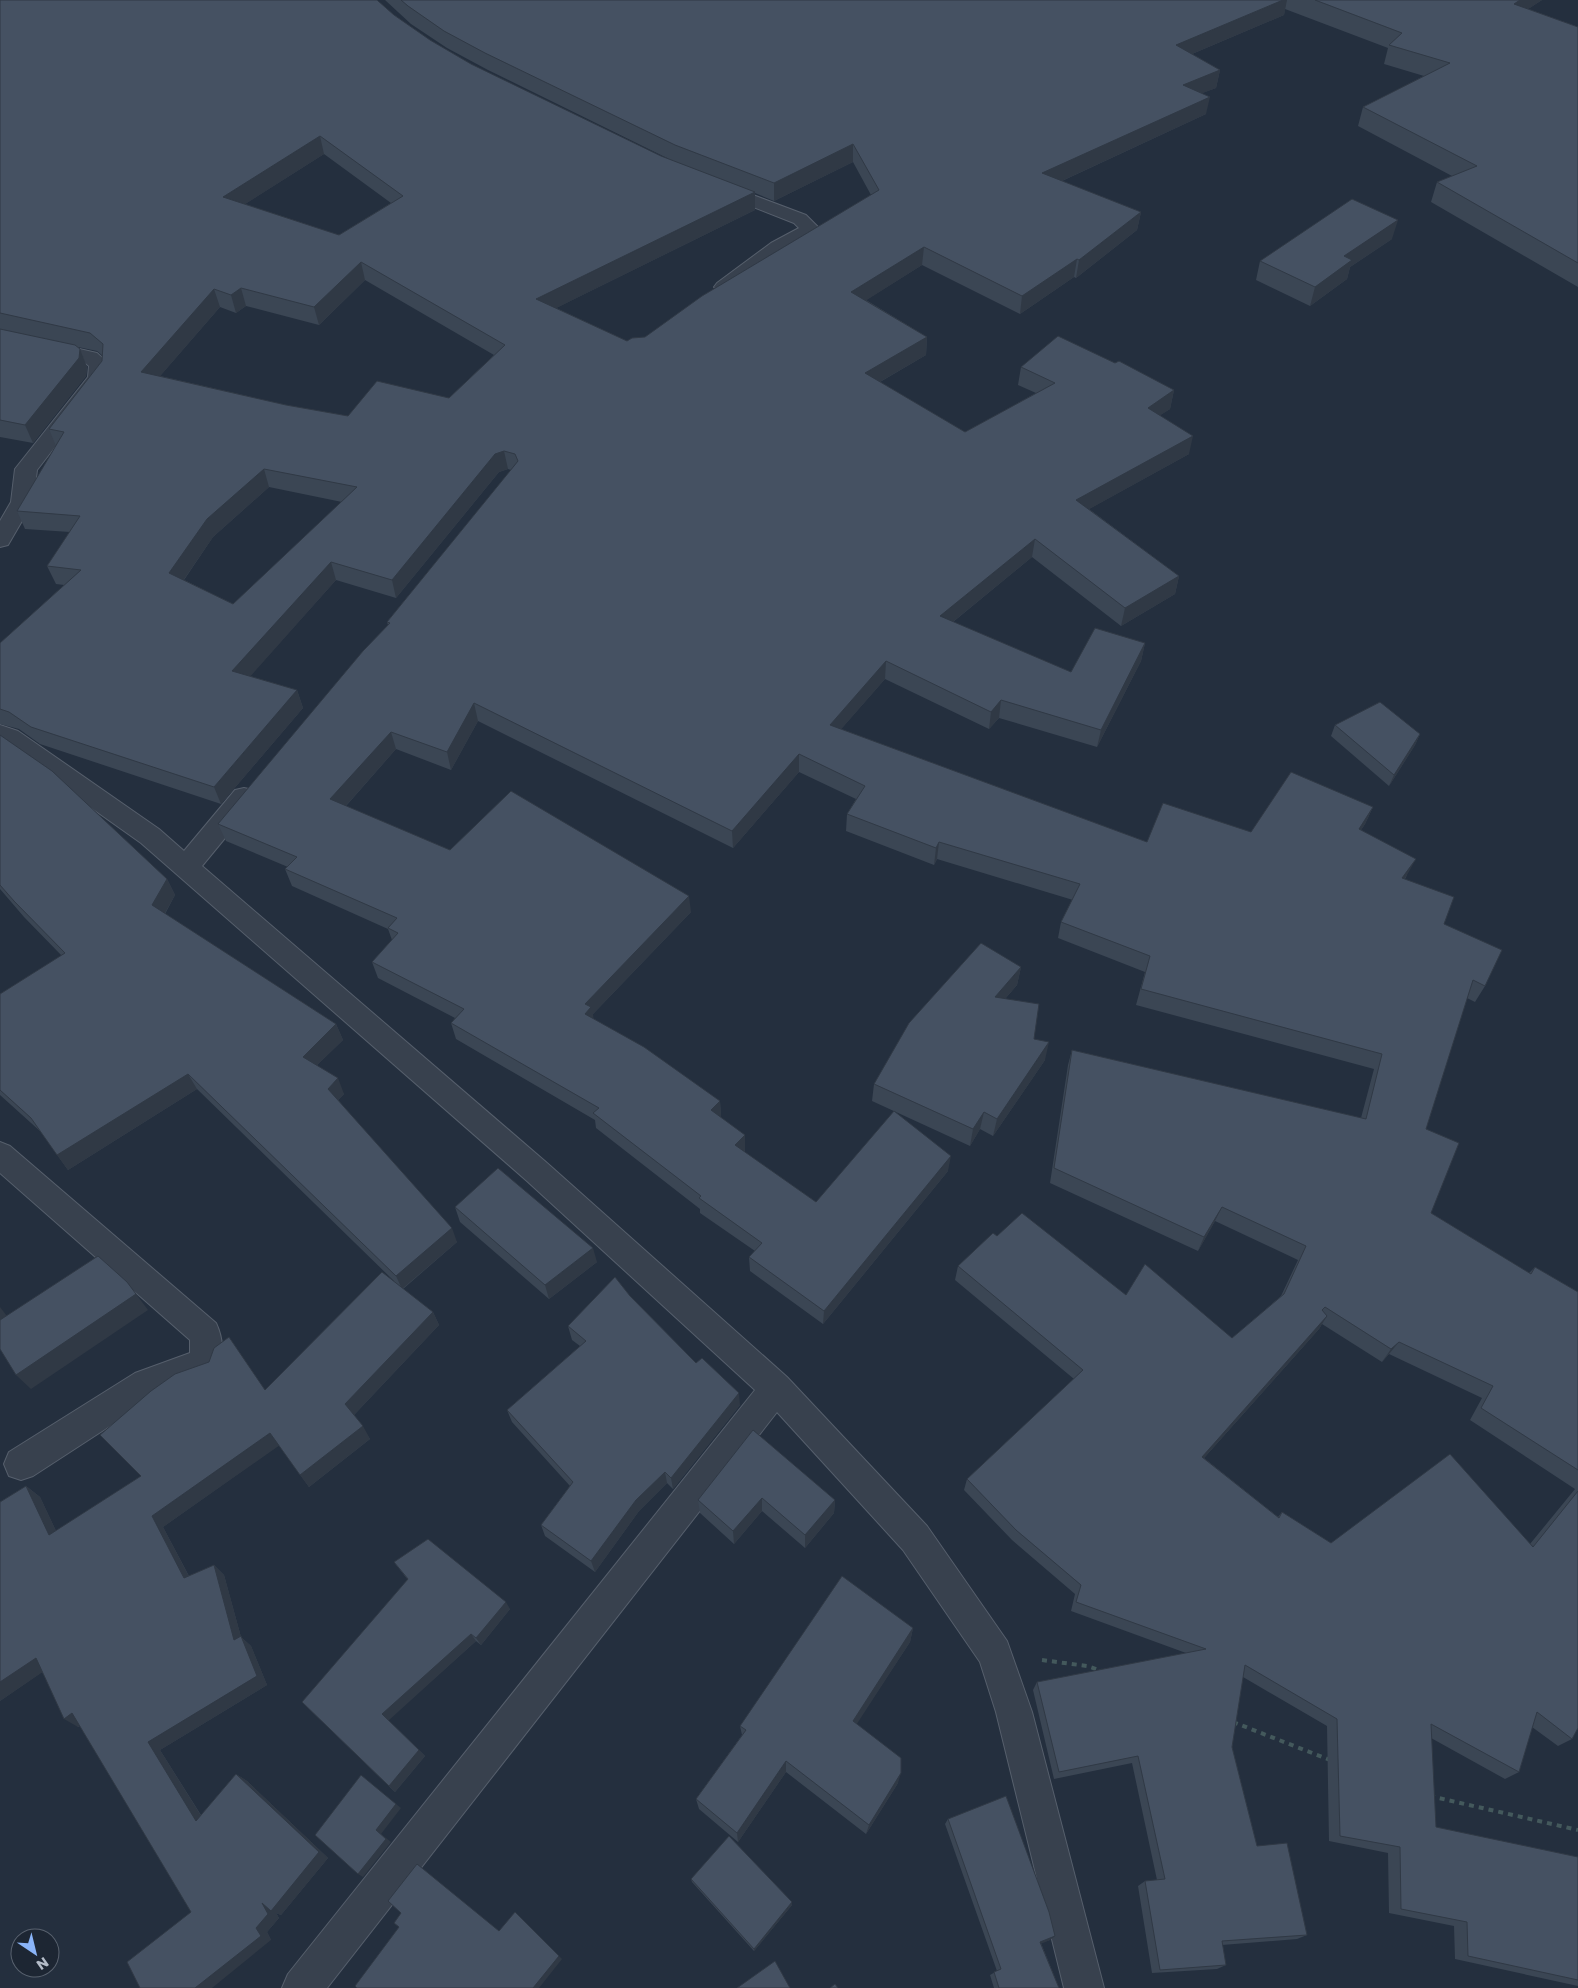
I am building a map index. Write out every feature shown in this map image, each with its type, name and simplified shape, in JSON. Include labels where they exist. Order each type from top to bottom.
[{"type":"street","points":[[703,181],[800,219],[811,230],[778,247],[708,298]]},
{"type":"street","points":[[0,337],[90,357],[99,364],[98,378],[26,469],[22,502],[0,540]]},
{"type":"street","points":[[0,734],[9,737],[150,836],[536,1172],[776,1388],[915,1538],[995,1653],[1014,1712],[1084,1988]]},
{"type":"street","points":[[186,867],[261,777]]},
{"type":"street","points":[[0,1155],[205,1334],[207,1362],[146,1384],[21,1464]]},
{"type":"street","points":[[302,1988],[776,1388]]},
{"type":"path","points":[[995,1653],[1087,1666],[1106,1673]]},
{"type":"path","points":[[1226,1719],[1337,1762]]},
{"type":"path","points":[[1420,1793],[1578,1830]]},
{"type":"building","points":[[0,0],[377,0],[394,15],[430,40],[471,64],[661,156],[755,192],[536,299],[627,341],[632,338],[645,337],[702,296],[879,190],[853,144],[774,183],[675,145],[485,53],[444,31],[401,0],[1283,0],[1176,45],[1220,70],[1183,85],[1210,97],[1042,173],[1141,212],[1079,260],[1077,259],[1022,296],[924,247],[851,292],[927,337],[865,373],[965,432],[1055,383],[1021,367],[1058,336],[1115,363],[1119,361],[1174,390],[1148,408],[1193,436],[1076,500],[1179,576],[1125,608],[1035,539],[940,616],[1071,672],[1095,628],[1145,643],[1101,730],[1001,700],[991,712],[886,661],[830,725],[1147,842],[1163,803],[1251,832],[1291,772],[1373,807],[1359,829],[1416,859],[1402,878],[1454,897],[1444,924],[1502,950],[1485,986],[1473,980],[1426,1129],[1459,1143],[1431,1213],[1531,1274],[1535,1267],[1578,1292],[1578,1470],[1481,1408],[1493,1386],[1399,1342],[1391,1349],[1325,1307],[1322,1310],[1327,1316],[1202,1457],[1279,1518],[1282,1512],[1331,1543],[1450,1454],[1533,1547],[1578,1491],[1578,1728],[1572,1739],[1537,1712],[1519,1772],[1431,1724],[1436,1827],[1578,1857],[1578,1980],[1468,1956],[1467,1922],[1401,1909],[1400,1847],[1340,1836],[1337,1719],[1245,1665],[1232,1747],[1257,1846],[1287,1843],[1307,1935],[1222,1941],[1226,1965],[1160,1970],[1145,1881],[1165,1879],[1138,1756],[1059,1772],[1037,1682],[1206,1649],[1076,1602],[1081,1585],[1016,1530],[967,1479],[1083,1370],[958,1266],[993,1233],[997,1236],[1022,1213],[1126,1295],[1145,1264],[1232,1338],[1284,1294],[1306,1246],[1222,1207],[1204,1237],[1054,1168],[1072,1050],[1366,1119],[1382,1054],[1141,989],[1150,956],[1061,922],[1080,884],[939,842],[936,848],[847,814],[865,786],[799,754],[732,831],[474,703],[447,752],[391,732],[330,799],[450,850],[511,791],[689,896],[585,1004],[591,1007],[585,1014],[644,1047],[720,1101],[711,1110],[745,1135],[735,1145],[816,1202],[894,1111],[951,1156],[824,1311],[749,1257],[762,1243],[699,1198],[701,1196],[593,1113],[599,1108],[451,1023],[464,1009],[372,962],[398,933],[388,928],[397,918],[285,869],[297,857],[218,824],[363,651],[390,623],[387,622],[518,461],[515,454],[504,451],[495,454],[392,580],[331,562],[232,671],[297,690],[214,787],[31,727],[9,712],[0,709],[0,643],[81,570],[47,566],[80,516],[17,511],[64,432],[49,429],[102,361],[103,344],[90,333],[0,313]],"holes":[[[320,136],[403,196],[339,235],[223,197]],[[361,262],[505,345],[449,398],[377,381],[348,416],[286,405],[141,372],[214,289],[231,295],[241,288],[314,307]],[[264,469],[357,487],[233,604],[169,573],[207,519]]]},
{"type":"building","points":[[1315,0],[1520,0],[1514,4],[1578,27],[1578,263],[1437,182],[1477,166],[1363,107],[1450,63],[1389,45],[1402,33]]},
{"type":"building","points":[[1352,199],[1398,220],[1344,256],[1352,260],[1315,287],[1260,261]]},
{"type":"building","points":[[0,329],[75,345],[80,349],[79,358],[25,425],[0,420]]},
{"type":"building","points":[[1380,702],[1420,734],[1394,775],[1335,725]]},
{"type":"building","points":[[0,735],[52,771],[167,879],[152,905],[336,1024],[303,1057],[338,1078],[328,1089],[452,1228],[396,1276],[188,1074],[57,1155],[31,1118],[0,1090],[0,994],[65,953],[0,885]]},
{"type":"building","points":[[981,943],[1021,967],[995,997],[1039,1004],[1034,1039],[1049,1042],[997,1119],[984,1112],[973,1129],[874,1084],[909,1023]]},
{"type":"building","points":[[498,1168],[593,1248],[545,1285],[455,1207]]},
{"type":"building","points":[[98,1256],[127,1282],[136,1294],[16,1375],[0,1349],[0,1320]]},
{"type":"building","points":[[382,1272],[433,1312],[345,1404],[363,1426],[300,1475],[270,1433],[152,1516],[184,1578],[214,1565],[234,1640],[241,1636],[257,1676],[148,1742],[196,1821],[236,1774],[319,1852],[271,1911],[262,1903],[268,1914],[256,1928],[261,1936],[195,1988],[140,1988],[127,1962],[191,1912],[72,1713],[64,1719],[36,1658],[0,1682],[0,1502],[26,1486],[49,1535],[141,1476],[100,1435],[151,1391],[175,1374],[209,1362],[214,1348],[229,1337],[265,1390]]},
{"type":"building","points":[[615,1277],[630,1296],[696,1363],[702,1358],[739,1393],[671,1478],[665,1472],[636,1500],[591,1561],[541,1525],[573,1482],[507,1410],[586,1341],[568,1326]]},
{"type":"building","points":[[753,1430],[835,1500],[805,1535],[762,1498],[733,1531],[698,1500]]},
{"type":"building","points":[[428,1539],[506,1602],[476,1638],[471,1634],[382,1714],[419,1750],[389,1786],[302,1702],[408,1579],[394,1562]]},
{"type":"building","points":[[842,1576],[913,1628],[853,1721],[901,1758],[901,1773],[869,1825],[786,1761],[737,1833],[696,1799],[746,1730],[740,1726]]},
{"type":"building","points":[[361,1775],[396,1804],[376,1830],[386,1839],[358,1874],[315,1835]]},
{"type":"building","points":[[1006,1796],[1049,1912],[1055,1936],[1040,1942],[1059,1988],[999,1988],[994,1972],[1001,1969],[948,1819]]},
{"type":"building","points":[[729,1836],[792,1902],[754,1949],[691,1879]]},
{"type":"building","points":[[417,1864],[499,1931],[515,1912],[559,1956],[533,1988],[357,1988],[355,1986],[399,1927],[394,1923],[401,1913],[388,1901]]},
{"type":"building","points":[[775,1961],[790,1988],[737,1988]]},
{"type":"building","points":[[835,1984],[838,1988],[830,1988]]}]
